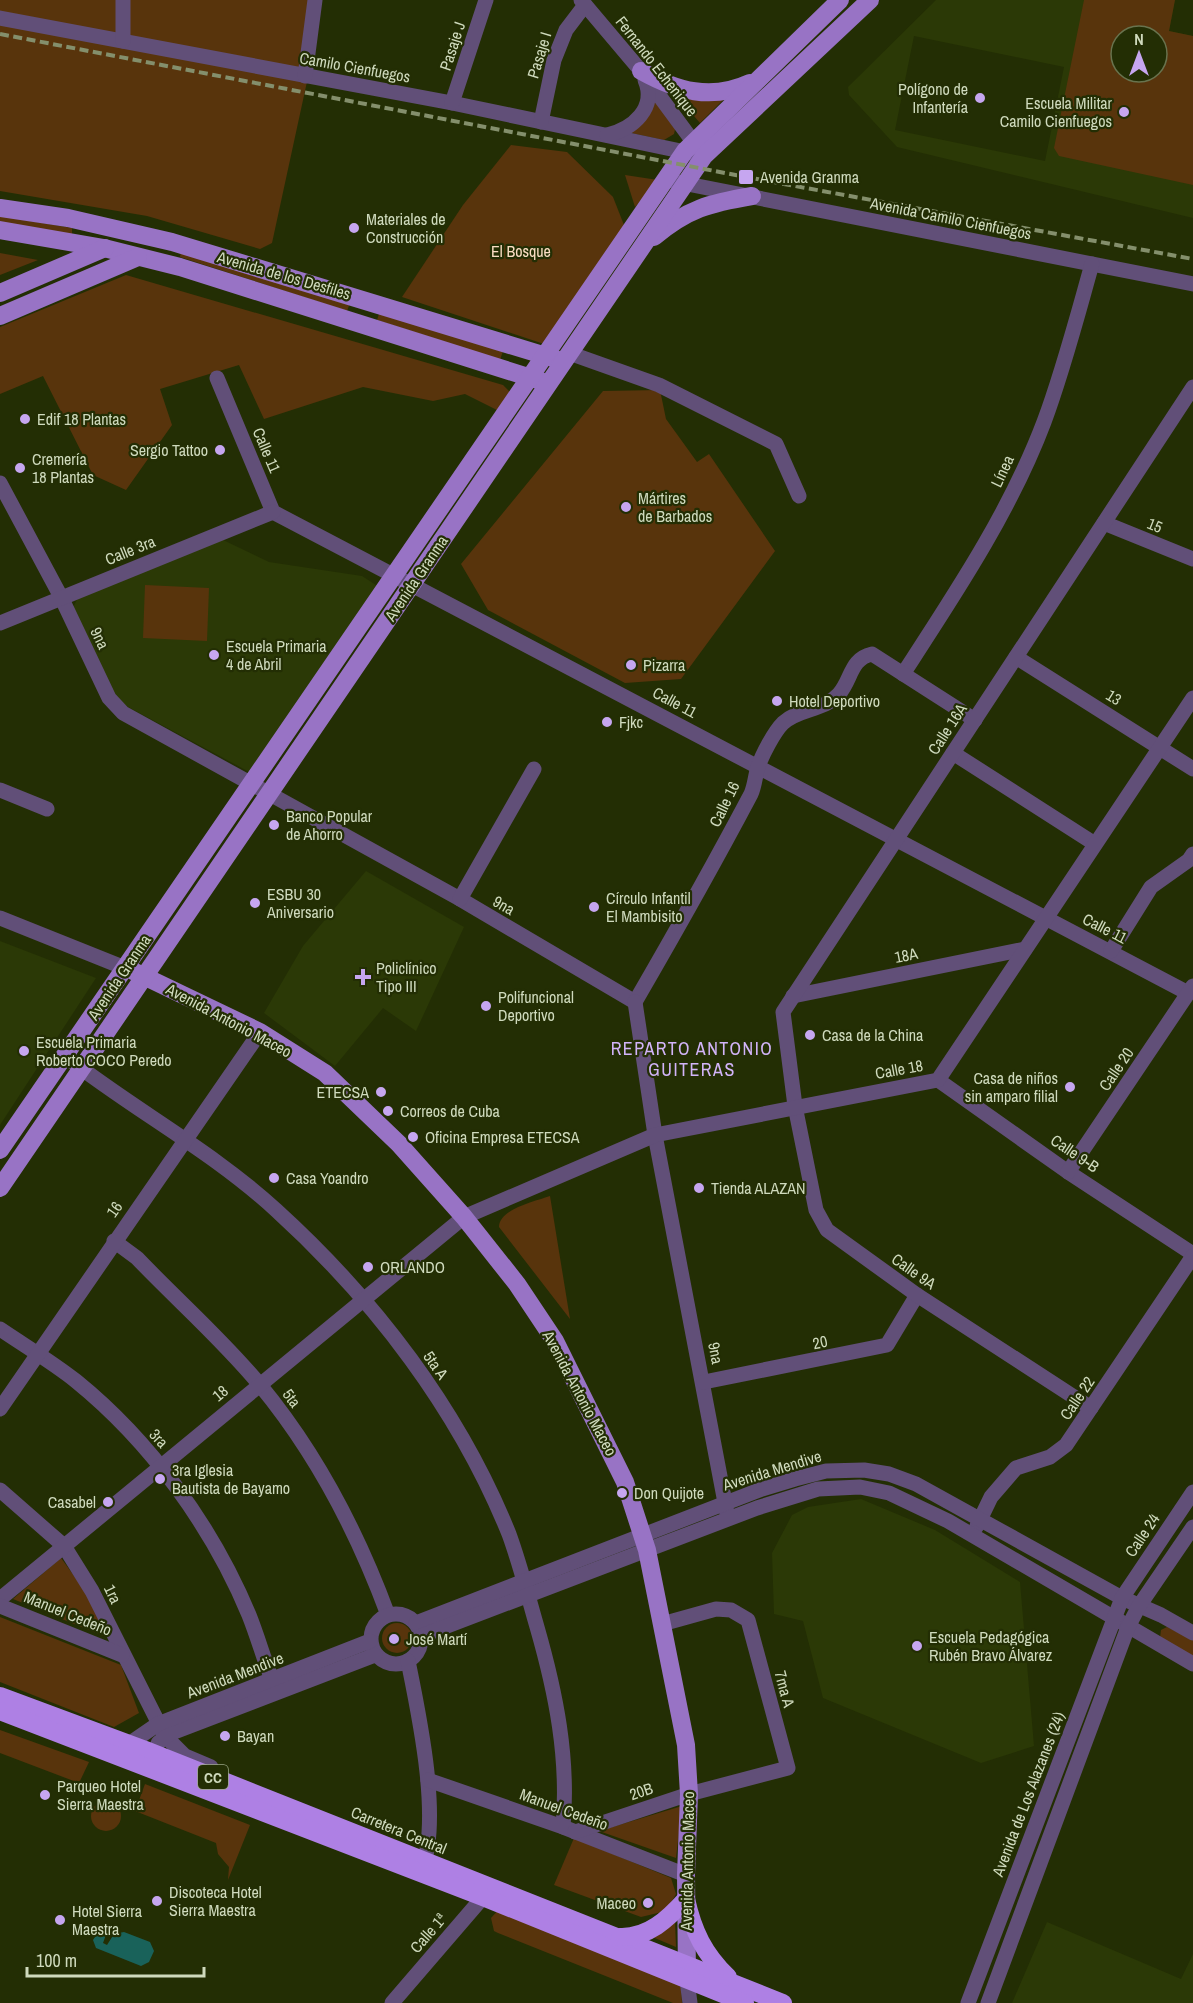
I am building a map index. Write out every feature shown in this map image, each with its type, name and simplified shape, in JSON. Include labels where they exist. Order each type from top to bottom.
[{"type":"highway","name":"Carretera Central","points":[[0,1696],[126,1750],[293,1809],[423,1868]]},
{"type":"highway","name":"Carretera Central","points":[[0,1711],[126,1750]]},
{"type":"highway","name":"Carretera Central","points":[[145,1757],[743,1995],[783,2003]]},
{"type":"highway","name":"Carretera Central","points":[[487,1892],[616,1937],[687,1972]]},
{"type":"highway","points":[[616,1937],[638,1935],[658,1926],[671,1916],[686,1899]]},
{"type":"highway","points":[[686,1899],[691,1923],[700,1944],[743,1995]]},
{"type":"main road","name":"Avenida Granma","points":[[0,1150],[395,575],[639,250],[694,149],[766,72],[840,0]]},
{"type":"main road","name":"Avenida Granma","points":[[694,149],[870,0]]},
{"type":"main road","points":[[641,71],[671,86],[704,93],[738,88],[766,72]]},
{"type":"main road","name":"Avenida Granma","points":[[560,356],[676,182]]},
{"type":"main road","points":[[639,250],[663,229],[692,211],[710,203],[752,196]]},
{"type":"main road","name":"Avenida de los Desfiles","points":[[0,208],[68,218],[144,236],[560,356]]},
{"type":"main road","name":"Avenida de los Desfiles","points":[[0,230],[104,248],[180,267],[540,381]]},
{"type":"main road","points":[[0,293],[104,248],[144,236]]},
{"type":"main road","points":[[0,316],[138,257]]},
{"type":"main road","points":[[361,324],[369,301]]},
{"type":"main road","name":"Avenida Granma","points":[[0,1188],[411,585],[540,381]]},
{"type":"main road","name":"Avenida Antonio Maceo","points":[[125,968],[260,1032],[325,1073],[399,1144],[464,1217],[517,1284],[555,1341],[625,1482],[644,1542],[662,1624],[686,1744],[687,1972]]},
{"type":"street","points":[[123,0],[123,40]]},
{"type":"street","points":[[305,76],[315,0]]},
{"type":"street","name":"Pasaje J","points":[[452,104],[486,0]]},
{"type":"street","name":"Fernando Echenique","points":[[583,2],[641,71],[694,149]]},
{"type":"street","name":"Pasaje I","points":[[541,122],[558,50],[566,30],[583,2]]},
{"type":"street","name":"Camilo Cienfuegos","points":[[0,18],[608,135],[694,149]]},
{"type":"street","points":[[608,135],[629,128],[643,113],[648,92],[641,71]]},
{"type":"street","name":"Avenida Camilo Cienfuegos","points":[[676,182],[1193,284]]},
{"type":"street","name":"Línea","points":[[903,674],[956,593],[1017,483],[1044,423],[1092,264]]},
{"type":"street","points":[[560,356],[659,385],[776,444],[799,496]]},
{"type":"street","name":"Calle 11","points":[[217,378],[273,512],[758,765],[895,841],[1191,989]]},
{"type":"street","name":"Calle 16A","points":[[795,1106],[783,1012],[1193,387]]},
{"type":"street","name":"9na","points":[[0,483],[60,597],[109,698],[123,713],[459,899],[635,1002],[655,1136],[729,1518]]},
{"type":"street","name":"Calle 3ra","points":[[0,623],[273,512]]},
{"type":"street","name":"15","points":[[1104,524],[1193,559]]},
{"type":"street","name":"Calle 16","points":[[635,1002],[717,858],[754,788],[758,765],[783,724],[803,710],[825,705],[839,693],[855,663],[863,656],[872,654],[903,674]]},
{"type":"street","name":"13","points":[[1016,657],[1193,769]]},
{"type":"street","points":[[903,674],[975,720]]},
{"type":"street","name":"Calle 18","points":[[464,1217],[655,1136],[795,1106],[938,1080],[1193,698]]},
{"type":"street","points":[[953,753],[1095,844]]},
{"type":"street","points":[[459,899],[534,769]]},
{"type":"street","points":[[0,790],[47,809]]},
{"type":"street","points":[[1111,951],[1151,887],[1189,860],[1193,854]]},
{"type":"street","name":"Avenida Antonio Maceo","points":[[0,918],[125,968]]},
{"type":"street","name":"18A","points":[[794,996],[1025,950]]},
{"type":"street","name":"Calle 20","points":[[1068,1172],[1191,989]]},
{"type":"street","name":"16","points":[[0,1409],[260,1032]]},
{"type":"street","name":"5ta A","points":[[65,1056],[186,1139],[276,1209],[364,1299],[419,1370],[457,1429],[509,1535],[526,1588],[558,1711],[564,1756],[569,1830]]},
{"type":"street","name":"Calle 9-B","points":[[938,1080],[1068,1172],[1193,1255]]},
{"type":"street","name":"Calle 9A","points":[[795,1106],[816,1210],[827,1230],[917,1295],[1091,1408]]},
{"type":"street","name":"18","points":[[0,1599],[464,1217]]},
{"type":"street","name":"5ta","points":[[114,1241],[136,1258],[259,1384],[302,1441],[342,1507],[388,1615]]},
{"type":"street","name":"Calle 22","points":[[972,1535],[1002,1482],[1016,1468],[1050,1457],[1066,1445],[1193,1255]]},
{"type":"street","name":"20","points":[[704,1382],[887,1345],[917,1295]]},
{"type":"street","name":"3ra","points":[[0,1329],[75,1380],[161,1466],[218,1553],[249,1614],[274,1686]]},
{"type":"street","name":"Avenida Mendive","points":[[418,1629],[644,1542],[725,1503],[826,1471],[864,1470],[890,1474],[916,1484],[1122,1598],[1193,1633]]},
{"type":"street","name":"Avenida Mendive","points":[[644,1542],[729,1518],[818,1489],[860,1487],[889,1492],[948,1521],[1193,1664]]},
{"type":"street","name":"1ra","points":[[0,1490],[64,1546],[92,1591],[161,1730]]},
{"type":"street","name":"Calle 24","points":[[1122,1598],[1193,1492]]},
{"type":"street","points":[[988,2003],[1128,1627],[1139,1606],[1193,1527]]},
{"type":"street","name":"Avenida de Los Alazanes (24)","points":[[968,2003],[1122,1598]]},
{"type":"street","name":"Manuel Cedeño","points":[[0,1605],[122,1654]]},
{"type":"street","name":"7ma A","points":[[662,1624],[716,1609],[731,1610],[748,1620],[788,1768]]},
{"type":"street","points":[[400,1614],[418,1629],[420,1648],[408,1661],[387,1663],[373,1648],[375,1624],[388,1615],[400,1614]]},
{"type":"street","name":"Avenida Mendive","points":[[126,1750],[161,1730],[373,1648]]},
{"type":"street","points":[[408,1661],[428,1780],[430,1832],[423,1868]]},
{"type":"street","points":[[161,1730],[185,1756],[258,1787],[293,1809]]},
{"type":"street","name":"Avenida Mendive","points":[[145,1757],[161,1730]]},
{"type":"street","name":"20B","points":[[569,1830],[688,1794],[788,1768]]},
{"type":"street","name":"Manuel Cedeño","points":[[428,1780],[569,1830],[686,1875]]},
{"type":"street","name":"Calle 1ª","points":[[392,2003],[487,1892]]},
{"type":"street","name":"Avenida Antonio Maceo","points":[[687,1972],[690,2003]]},
{"type":"shaded area","name":"Escuela Militar Camilo Cienfuegos","points":[[936,0],[1175,0],[1169,31],[1193,36],[1193,218],[897,147],[849,95],[848,87]],"holes":[[[914,36],[1064,67],[1045,161],[895,130]]]},
{"type":"shaded area","name":"Escuela Primaria 4 de Abril","points":[[219,538],[269,562],[362,576],[379,587],[253,774],[117,701],[73,608],[79,595]]},
{"type":"shaded area","name":"Policlínico Tipo III","points":[[366,871],[464,927],[416,1031],[383,1008],[335,1066],[264,1013],[303,946]]},
{"type":"shaded area","name":"Escuela Primaria Roberto COCO Peredo","points":[[0,941],[96,978],[0,1125]]},
{"type":"shaded area","name":"Escuela Pedagógica Rubén Bravo Álvarez","points":[[861,1499],[935,1530],[1020,1582],[1034,1746],[981,1763],[823,1698],[803,1621],[774,1614],[772,1553],[792,1515],[808,1507]]},
{"type":"shaded area","points":[[1047,1922],[1181,1979],[1193,1954],[1193,2003],[1012,2003]]},
{"type":"green space","points":[[0,0],[315,0],[308,77],[272,243],[260,249],[147,216],[0,191]]},
{"type":"green space","points":[[1084,0],[1175,0],[1169,31],[1193,36],[1193,185],[1059,156],[1054,148]]},
{"type":"green space","points":[[676,95],[723,100],[700,123]]},
{"type":"green space","points":[[654,96],[676,125],[674,134],[664,140],[631,133],[648,117]]},
{"type":"green space","name":"El Bosque","points":[[511,145],[567,152],[613,197],[624,225],[547,345],[402,297],[463,205]]},
{"type":"green space","points":[[625,175],[658,180],[635,207]]},
{"type":"green space","points":[[0,216],[72,228],[72,235],[0,224]]},
{"type":"green space","points":[[181,251],[350,303],[347,311],[180,257]]},
{"type":"green space","points":[[0,253],[38,260],[0,275]]},
{"type":"green space","points":[[126,275],[503,385],[510,392],[497,410],[465,394],[433,401],[363,387],[264,419],[239,365],[160,389],[172,425],[126,490],[93,475],[43,376],[0,394],[0,327]]},
{"type":"green space","points":[[380,311],[503,351],[500,360],[377,320]]},
{"type":"green space","name":"Mártires de Barbados","points":[[660,390],[666,419],[697,462],[709,454],[775,551],[681,679],[625,683],[488,610],[461,564],[603,391]]},
{"type":"green space","points":[[145,585],[209,588],[207,641],[143,638]]},
{"type":"green space","points":[[550,1196],[570,1319],[499,1227],[505,1215],[511,1211]]},
{"type":"green space","points":[[61,1558],[88,1595],[111,1639],[13,1599]]},
{"type":"green space","points":[[0,1617],[121,1665],[139,1713],[114,1727],[0,1682]]},
{"type":"green space","points":[[397,1623],[408,1627],[412,1638],[408,1649],[397,1653],[386,1649],[382,1638],[386,1627]]},
{"type":"green space","points":[[1167,1627],[1193,1640],[1193,1656],[1160,1638],[1161,1630]]},
{"type":"green space","points":[[0,1730],[89,1762],[79,1783],[0,1753]]},
{"type":"green space","points":[[145,1784],[250,1825],[228,1880],[229,1867],[218,1854],[216,1843],[135,1811]]},
{"type":"green space","points":[[106,1801],[116,1806],[121,1816],[116,1826],[106,1831],[96,1826],[91,1816],[96,1806]]},
{"type":"green space","points":[[682,1806],[676,1858],[599,1831]]},
{"type":"green space","points":[[574,1838],[671,1878],[676,1894],[666,1911],[641,1917],[554,1885]]},
{"type":"green space","points":[[500,1908],[681,1985],[682,2003],[673,2003],[494,1931],[491,1918]]},
{"type":"green space","points":[[675,1921],[676,1947],[650,1936]]},
{"type":"water","points":[[99,1931],[107,1932],[103,1943],[107,1945],[114,1934],[124,1932],[150,1942],[154,1951],[149,1962],[141,1966],[96,1948],[93,1940]]},
{"type":"railway","points":[[0,34],[746,177],[1193,259]]},
{"type":"place","name":"Polígono de Infantería","points":[[980,98]]},
{"type":"place","name":"Escuela Militar Camilo Cienfuegos","points":[[1124,112]]},
{"type":"place","name":"Avenida Granma","points":[[746,177]]},
{"type":"place","name":"Materiales de Construcción","points":[[354,228]]},
{"type":"place","name":"Edif 18 Plantas","points":[[25,419]]},
{"type":"place","name":"Sergio Tattoo","points":[[220,450]]},
{"type":"place","name":"Cremería 18 Plantas","points":[[20,468]]},
{"type":"place","name":"Mártires de Barbados","points":[[626,507]]},
{"type":"place","name":"Escuela Primaria 4 de Abril","points":[[214,655]]},
{"type":"place","name":"Pizarra","points":[[631,665]]},
{"type":"place","name":"Hotel Deportivo","points":[[777,701]]},
{"type":"place","name":"Fjkc","points":[[607,722]]},
{"type":"place","name":"Banco Popular de Ahorro","points":[[274,825]]},
{"type":"place","name":"ESBU 30 Aniversario","points":[[255,903]]},
{"type":"place","name":"Círculo Infantil El Mambisito","points":[[594,907]]},
{"type":"place","name":"Policlínico Tipo III","points":[[363,977]]},
{"type":"place","name":"Polifuncional Deportivo","points":[[486,1006]]},
{"type":"place","name":"Casa de la China","points":[[810,1035]]},
{"type":"place","name":"Escuela Primaria Roberto COCO Peredo","points":[[24,1051]]},
{"type":"place","name":"Casa de niños sin amparo filial","points":[[1070,1087]]},
{"type":"place","name":"ETECSA","points":[[381,1092]]},
{"type":"place","name":"Correos de Cuba","points":[[388,1111]]},
{"type":"place","name":"Oficina Empresa ETECSA","points":[[413,1137]]},
{"type":"place","name":"Casa Yoandro","points":[[274,1178]]},
{"type":"place","name":"Tienda ALAZAN","points":[[699,1188]]},
{"type":"place","name":"ORLANDO","points":[[368,1267]]},
{"type":"place","name":"3ra Iglesia Bautista de Bayamo","points":[[160,1479]]},
{"type":"place","name":"Don Quijote","points":[[622,1493]]},
{"type":"place","name":"Casabel","points":[[108,1502]]},
{"type":"place","name":"José Martí","points":[[394,1639]]},
{"type":"place","name":"Escuela Pedagógica Rubén Bravo Álvarez","points":[[917,1646]]},
{"type":"place","name":"Bayan","points":[[225,1736]]},
{"type":"place","name":"Parqueo Hotel Sierra Maestra","points":[[45,1795]]},
{"type":"place","name":"Discoteca Hotel Sierra Maestra","points":[[157,1901]]},
{"type":"place","name":"Maceo","points":[[648,1903]]},
{"type":"place","name":"Hotel Sierra Maestra","points":[[60,1920]]},
{"type":"district","name":"REPARTO ANTONIO GUITERAS","points":[[692,1058]]}]
